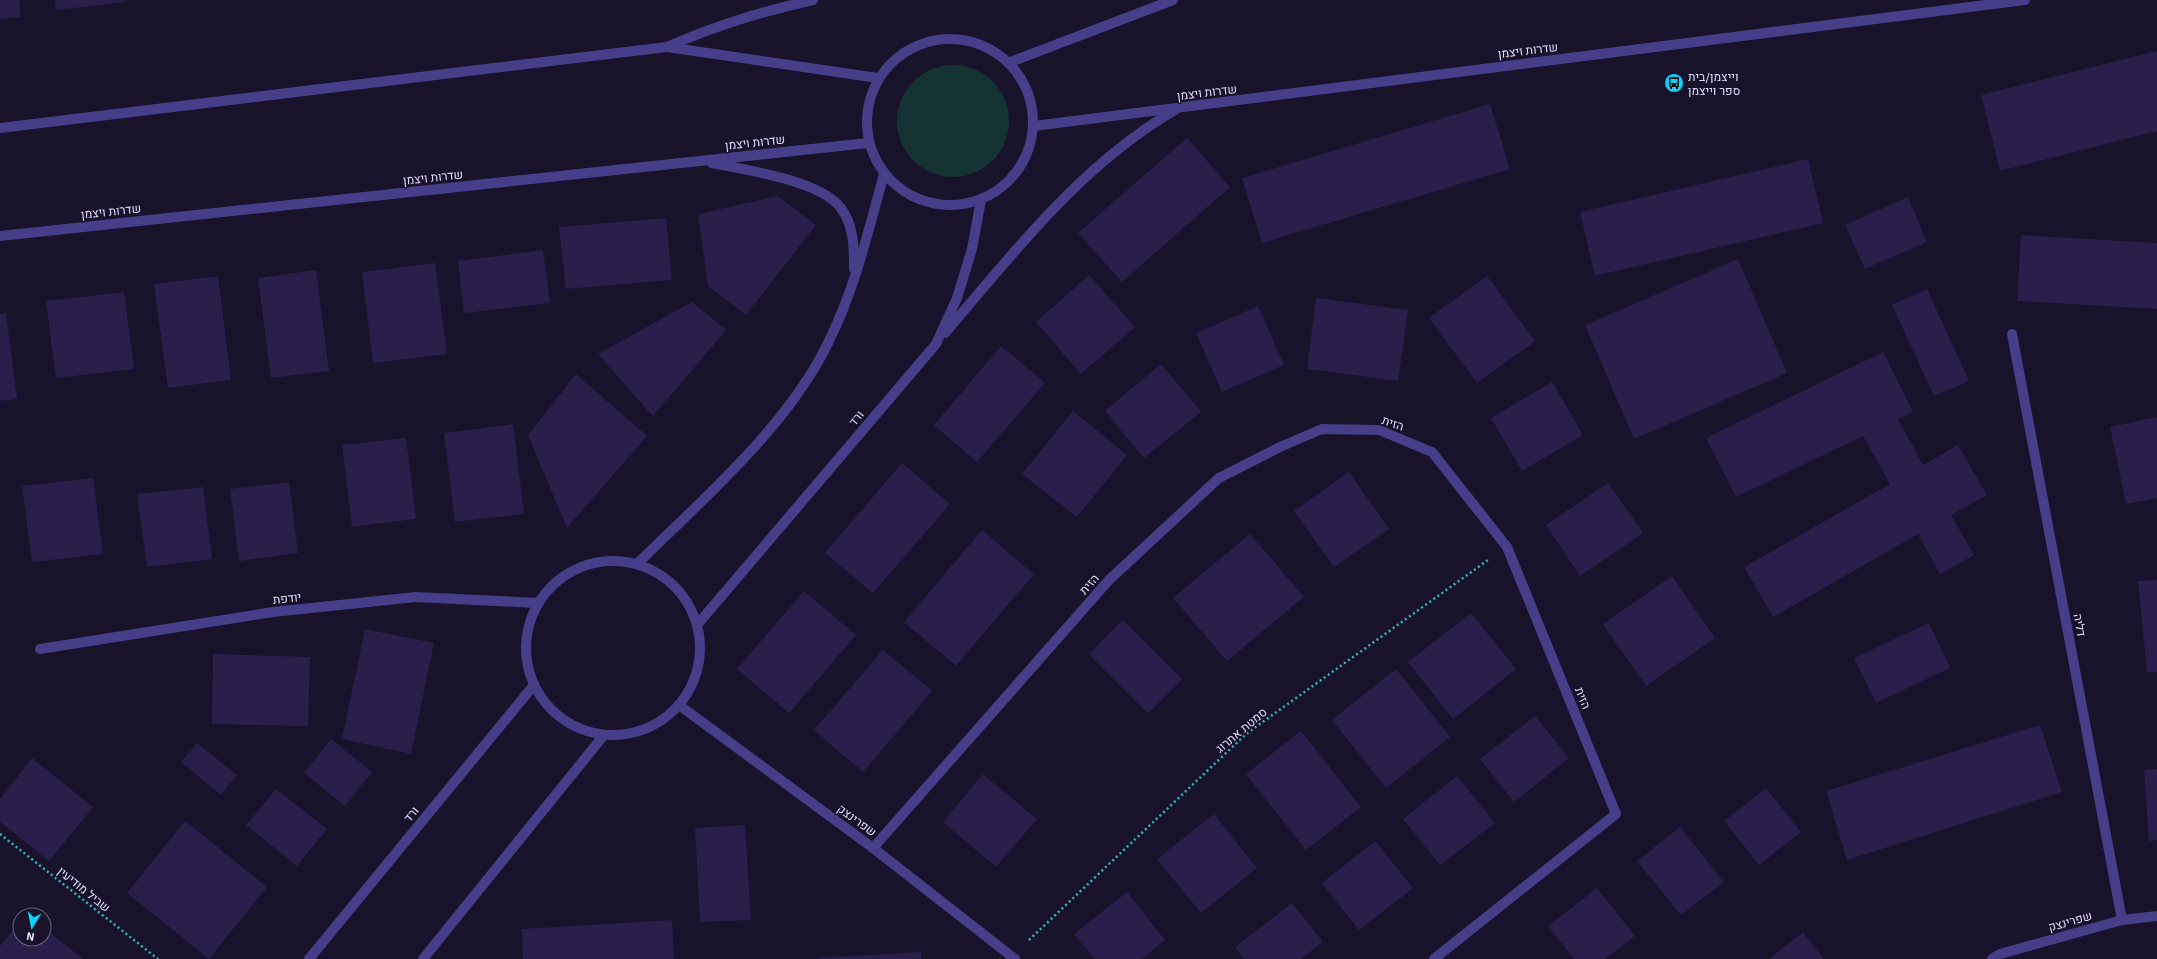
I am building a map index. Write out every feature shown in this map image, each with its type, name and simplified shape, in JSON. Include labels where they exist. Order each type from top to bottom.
[{"type":"street","points":[[667,47],[701,32],[756,13],[813,0]]},
{"type":"street","points":[[1008,63],[1173,0]]},
{"type":"street","name":"שדרות ויצמן","points":[[1034,126],[2025,0]]},
{"type":"street","points":[[939,39],[965,40],[989,49],[1008,63],[1023,81],[1032,103],[1034,126],[1029,150],[1018,171],[1002,188],[981,200],[955,206],[928,203],[903,192],[884,174],[874,160],[868,143],[866,121],[869,98],[878,78],[893,60],[914,46],[939,39]]},
{"type":"street","points":[[0,128],[667,47],[878,78]]},
{"type":"street","points":[[936,344],[1037,225],[1082,179],[1127,142],[1178,108]]},
{"type":"street","name":"שדרות ויצמן","points":[[0,236],[868,143]]},
{"type":"street","points":[[702,161],[798,183],[823,194],[840,207],[852,231],[854,284]]},
{"type":"street","points":[[637,564],[756,446],[807,381],[828,344],[854,284],[884,174]]},
{"type":"street","name":"ורד","points":[[697,625],[936,344],[957,298],[972,249],[981,200]]},
{"type":"street","name":"דליה","points":[[2012,334],[2122,920]]},
{"type":"street","name":"הזית","points":[[873,848],[1110,580],[1219,478],[1280,447],[1322,429],[1379,430],[1432,452],[1507,547],[1616,814],[1434,959]]},
{"type":"street","points":[[608,561],[637,564],[664,577],[684,598],[697,625],[700,653],[694,681],[679,705],[658,723],[632,733],[604,735],[575,727],[551,710],[534,685],[526,658],[527,629],[538,603],[556,582],[580,567],[608,561]]},
{"type":"street","name":"יודפת","points":[[40,649],[273,612],[416,597],[538,603]]},
{"type":"street","name":"ורד","points":[[309,959],[534,685]]},
{"type":"street","name":"שפרינצק","points":[[679,705],[873,848],[1014,958]]},
{"type":"street","points":[[423,959],[604,735]]},
{"type":"street","name":"שפרינצק","points":[[1992,959],[2000,954],[2122,920],[2157,916]]},
{"type":"path","name":"סמטת אתרוג","points":[[1014,958],[1246,734],[1507,547]]},
{"type":"path","name":"שביל מודיעין","points":[[0,834],[158,959]]},
{"type":"green space","points":[[953,65],[974,70],[984,75],[992,82],[999,90],[1004,100],[1009,121],[1004,142],[999,152],[992,160],[984,167],[974,172],[953,177],[932,172],[922,167],[914,160],[907,152],[902,142],[897,121],[902,100],[907,90],[914,82],[922,75],[932,70]]},
{"type":"building","points":[[0,0],[19,0],[21,17],[0,19]]},
{"type":"building","points":[[55,0],[125,0],[126,2],[56,10]]},
{"type":"building","points":[[2157,51],[2157,131],[2000,171],[1981,95]]},
{"type":"building","points":[[1490,104],[1510,169],[1262,243],[1242,178]]},
{"type":"building","points":[[1187,138],[1230,187],[1122,282],[1078,233]]},
{"type":"building","points":[[1808,159],[1823,223],[1595,276],[1580,212]]},
{"type":"building","points":[[778,196],[816,225],[746,315],[708,286],[698,214]]},
{"type":"building","points":[[1908,197],[1927,242],[1865,269],[1845,225]]},
{"type":"building","points":[[666,218],[672,280],[566,289],[559,227]]},
{"type":"building","points":[[2021,235],[2157,243],[2157,309],[2017,301]]},
{"type":"building","points":[[543,250],[550,303],[464,313],[458,261]]},
{"type":"building","points":[[1738,259],[1787,373],[1634,439],[1585,325]]},
{"type":"building","points":[[435,263],[447,354],[373,363],[362,272]]},
{"type":"building","points":[[316,270],[329,371],[271,378],[258,278]]},
{"type":"building","points":[[1089,275],[1135,327],[1081,374],[1036,322]]},
{"type":"building","points":[[218,276],[231,380],[168,388],[154,284]]},
{"type":"building","points":[[1487,276],[1535,341],[1477,383],[1429,318]]},
{"type":"building","points":[[1927,289],[1969,381],[1934,396],[1892,305]]},
{"type":"building","points":[[124,292],[134,369],[56,378],[46,301]]},
{"type":"building","points":[[1316,298],[1408,310],[1398,381],[1307,369]]},
{"type":"building","points":[[692,302],[726,330],[653,416],[598,354]]},
{"type":"building","points":[[1258,306],[1284,365],[1222,392],[1196,333]]},
{"type":"building","points":[[0,314],[6,314],[17,399],[0,401]]},
{"type":"building","points":[[1001,346],[1045,383],[977,462],[934,425]]},
{"type":"building","points":[[1883,352],[1913,412],[1898,419],[1923,465],[1958,445],[1987,495],[1951,515],[1974,555],[1940,574],[1918,534],[1773,617],[1744,567],[1890,484],[1863,436],[1736,497],[1706,438]]},
{"type":"building","points":[[1161,364],[1201,412],[1144,458],[1105,411]]},
{"type":"building","points":[[576,374],[647,436],[567,528],[528,435]]},
{"type":"building","points":[[1552,382],[1583,435],[1522,471],[1491,418]]},
{"type":"building","points":[[1073,411],[1127,455],[1077,517],[1022,474]]},
{"type":"building","points":[[2157,417],[2157,498],[2126,504],[2110,427]]},
{"type":"building","points":[[513,424],[524,514],[455,522],[444,433]]},
{"type":"building","points":[[406,438],[416,519],[352,527],[342,445]]},
{"type":"building","points":[[902,463],[950,504],[873,593],[825,553]]},
{"type":"building","points":[[1349,472],[1389,529],[1334,567],[1294,511]]},
{"type":"building","points":[[93,478],[103,554],[32,562],[22,486]]},
{"type":"building","points":[[289,482],[298,553],[239,561],[230,489]]},
{"type":"building","points":[[1608,483],[1643,533],[1580,576],[1546,525]]},
{"type":"building","points":[[203,487],[212,559],[147,567],[137,494]]},
{"type":"building","points":[[982,530],[1034,574],[956,666],[904,622]]},
{"type":"building","points":[[1250,534],[1304,597],[1227,661],[1173,598]]},
{"type":"building","points":[[1672,576],[1715,638],[1646,686],[1603,624]]},
{"type":"building","points":[[2157,580],[2157,672],[2147,672],[2138,581]]},
{"type":"building","points":[[804,591],[856,635],[789,713],[737,669]]},
{"type":"building","points":[[1471,613],[1516,669],[1453,719],[1408,662]]},
{"type":"building","points":[[1123,620],[1182,679],[1148,713],[1089,654]]},
{"type":"building","points":[[1929,623],[1950,668],[1876,703],[1854,658]]},
{"type":"building","points":[[365,629],[434,643],[411,754],[342,739]]},
{"type":"building","points":[[883,650],[932,691],[863,772],[814,730]]},
{"type":"building","points":[[213,654],[310,657],[308,726],[212,724]]},
{"type":"building","points":[[1396,669],[1450,737],[1386,788],[1332,720]]},
{"type":"building","points":[[1535,716],[1569,758],[1514,802],[1480,759]]},
{"type":"building","points":[[2040,725],[2062,792],[1847,860],[1826,791]]},
{"type":"building","points":[[1301,731],[1361,807],[1306,850],[1246,774]]},
{"type":"building","points":[[331,739],[372,772],[345,806],[304,773]]},
{"type":"building","points":[[197,743],[237,775],[221,795],[181,762]]},
{"type":"building","points":[[32,758],[93,807],[49,861],[0,822],[0,799]]},
{"type":"building","points":[[2157,769],[2157,840],[2149,841],[2144,770]]},
{"type":"building","points":[[983,774],[1037,819],[996,867],[943,822]]},
{"type":"building","points":[[1457,776],[1495,823],[1440,865],[1403,819]]},
{"type":"building","points":[[1766,788],[1801,832],[1759,865],[1724,821]]},
{"type":"building","points":[[276,789],[327,829],[297,866],[246,825]]},
{"type":"building","points":[[1214,814],[1257,868],[1201,913],[1157,859]]},
{"type":"building","points":[[185,821],[267,887],[209,959],[127,893]]},
{"type":"building","points":[[745,825],[751,920],[700,922],[695,828]]},
{"type":"building","points":[[1680,827],[1724,882],[1681,915],[1637,861]]},
{"type":"building","points":[[1375,841],[1413,888],[1359,930],[1322,883]]},
{"type":"building","points":[[1597,888],[1635,936],[1605,959],[1574,959],[1548,926]]},
{"type":"building","points":[[1127,892],[1165,940],[1142,959],[1095,959],[1074,934]]},
{"type":"building","points":[[1292,903],[1323,942],[1301,959],[1244,959],[1235,947]]},
{"type":"building","points":[[672,920],[674,959],[523,959],[522,929]]},
{"type":"building","points":[[12,931],[12,947],[52,947],[52,934],[83,959],[0,959],[0,946]]},
{"type":"building","points":[[1803,932],[1824,959],[1769,959]]},
{"type":"building","points":[[921,952],[921,959],[818,959],[818,958]]},
{"type":"place","name":"וייצמן/בית ספר וייצמן","points":[[1674,83]]}]
